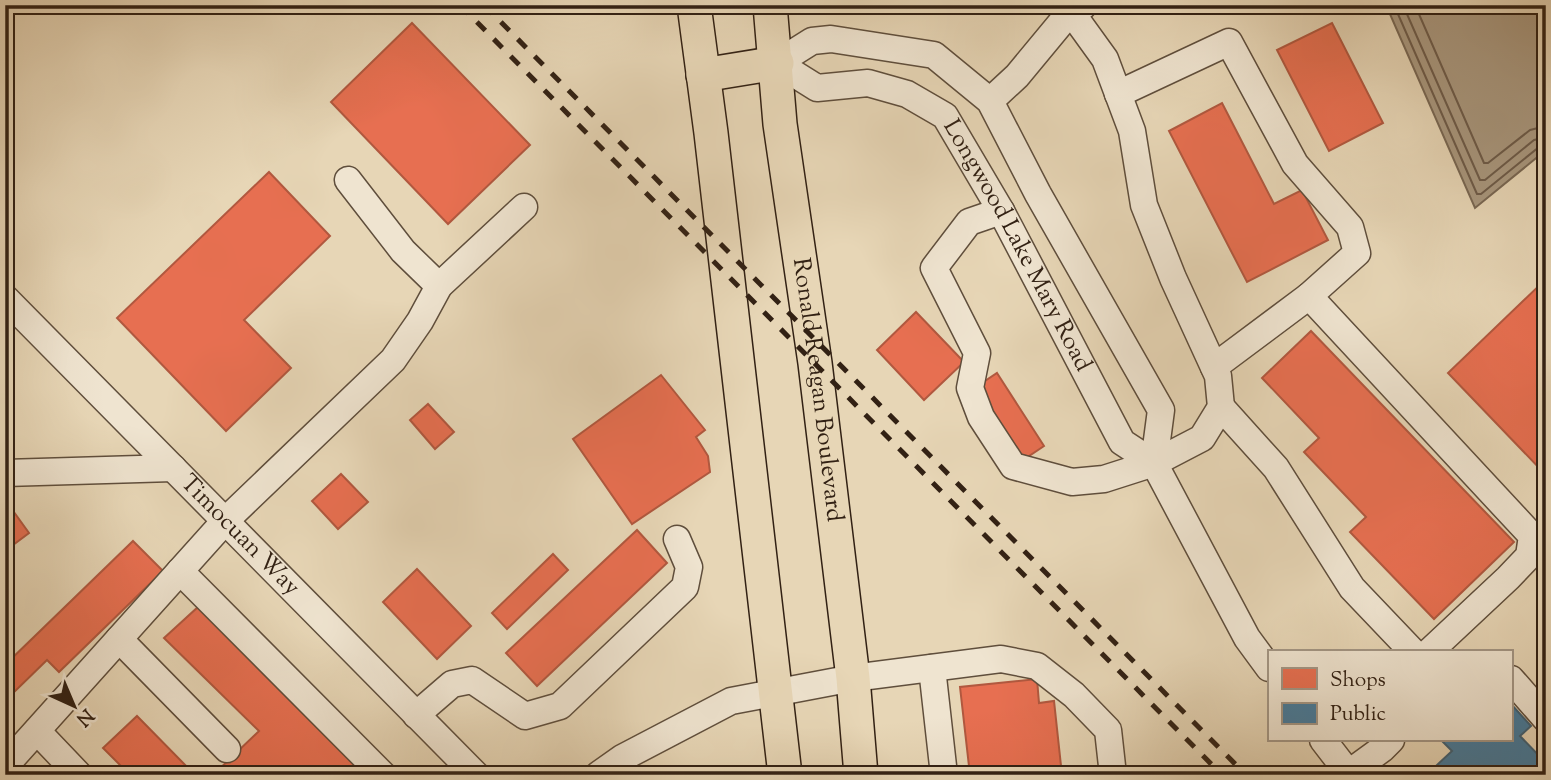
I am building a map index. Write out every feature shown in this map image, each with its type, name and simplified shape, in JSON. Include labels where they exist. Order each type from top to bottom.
[{"type":"main road","points":[[694,5],[785,775]]},
{"type":"main road","name":"Ronald Reagan Boulevard","points":[[770,5],[777,63],[780,124],[811,336],[853,678],[861,775]]},
{"type":"main road","points":[[703,75],[777,63]]},
{"type":"street","points":[[990,102],[1017,76],[1073,8],[1105,59],[1132,131],[1144,205],[1173,278],[1218,376],[1221,407],[1276,468],[1352,589],[1411,650]]},
{"type":"street","name":"Longwood Lake Mary Road","points":[[1154,463],[1161,410],[1038,194],[990,102],[934,55],[831,39],[812,41],[777,63],[817,88],[868,83],[907,94],[945,116],[1001,211],[1122,442],[1154,463],[1247,638],[1268,667]]},
{"type":"street","points":[[1118,94],[1229,42],[1295,164],[1350,227],[1357,253],[1309,296],[1214,367]]},
{"type":"street","points":[[348,180],[403,251],[439,286]]},
{"type":"street","points":[[7,762],[225,521],[393,360],[420,321],[439,286],[524,207]]},
{"type":"street","points":[[1001,211],[969,222],[934,268],[977,353],[970,388],[981,416],[1013,466],[1072,482],[1104,480],[1154,463],[1202,438],[1221,407]]},
{"type":"street","points":[[1309,296],[1532,536],[1529,556],[1431,650]]},
{"type":"street","name":"Timocuan Way","points":[[5,298],[476,775]]},
{"type":"street","points":[[5,472],[173,468]]},
{"type":"street","points":[[416,715],[452,684],[472,680],[525,716],[561,706],[685,587],[689,567],[677,539]]},
{"type":"street","points":[[180,571],[383,775]]},
{"type":"street","points":[[119,639],[227,749]]},
{"type":"street","points":[[598,775],[622,758],[731,702],[853,678],[1001,659],[1037,666],[1074,695],[1108,730],[1113,775]]},
{"type":"street","points":[[932,668],[944,775]]},
{"type":"street","points":[[1512,680],[1546,719]]},
{"type":"street","points":[[37,731],[79,775]]},
{"type":"street","points":[[1330,742],[1350,774],[1389,742]]},
{"type":"water","points":[[1386,5],[1546,5],[1546,150],[1475,208]]},
{"type":"building: Shops","points":[[412,23],[530,145],[448,224],[331,102]]},
{"type":"building: Shops","points":[[1332,23],[1383,123],[1329,151],[1277,50]]},
{"type":"building: Shops","points":[[1222,103],[1274,204],[1302,190],[1328,240],[1247,282],[1169,131]]},
{"type":"building: Shops","points":[[269,172],[330,236],[244,320],[291,368],[226,431],[117,318]]},
{"type":"building: Shops","points":[[1546,279],[1546,471],[1544,473],[1448,373]]},
{"type":"building: Shops","points":[[916,312],[964,362],[924,400],[877,350]]},
{"type":"building: Shops","points":[[1311,331],[1514,542],[1434,619],[1350,532],[1366,517],[1304,452],[1319,438],[1262,378]]},
{"type":"building: Shops","points":[[997,373],[1044,446],[1023,460],[976,387]]},
{"type":"building: Shops","points":[[661,375],[705,430],[696,437],[708,456],[710,472],[632,524],[573,439]]},
{"type":"building: Shops","points":[[428,404],[454,432],[435,449],[410,420]]},
{"type":"building: Shops","points":[[341,474],[368,502],[338,529],[312,501]]},
{"type":"building: Shops","points":[[11,508],[29,533],[5,551],[5,512]]},
{"type":"building: Shops","points":[[637,530],[667,563],[537,686],[506,653]]},
{"type":"building: Shops","points":[[133,541],[163,571],[59,672],[47,660],[5,701],[5,665]]},
{"type":"building: Shops","points":[[553,554],[568,570],[507,629],[492,613]]},
{"type":"building: Shops","points":[[417,569],[471,626],[437,659],[383,602]]},
{"type":"building: Shops","points":[[198,607],[365,775],[213,775],[259,731],[164,638]]},
{"type":"building: Shops","points":[[1037,679],[1039,703],[1054,701],[1062,775],[970,775],[960,687]]},
{"type":"building: Shops","points":[[137,716],[195,775],[130,775],[103,748]]},
{"type":"building: Public","points":[[1512,705],[1531,726],[1520,736],[1546,763],[1546,775],[1446,775],[1437,765],[1452,751],[1443,742],[1512,742]]},
{"type":"railway","points":[[460,5],[1222,775]]},
{"type":"railway","points":[[484,5],[1246,775]]}]
